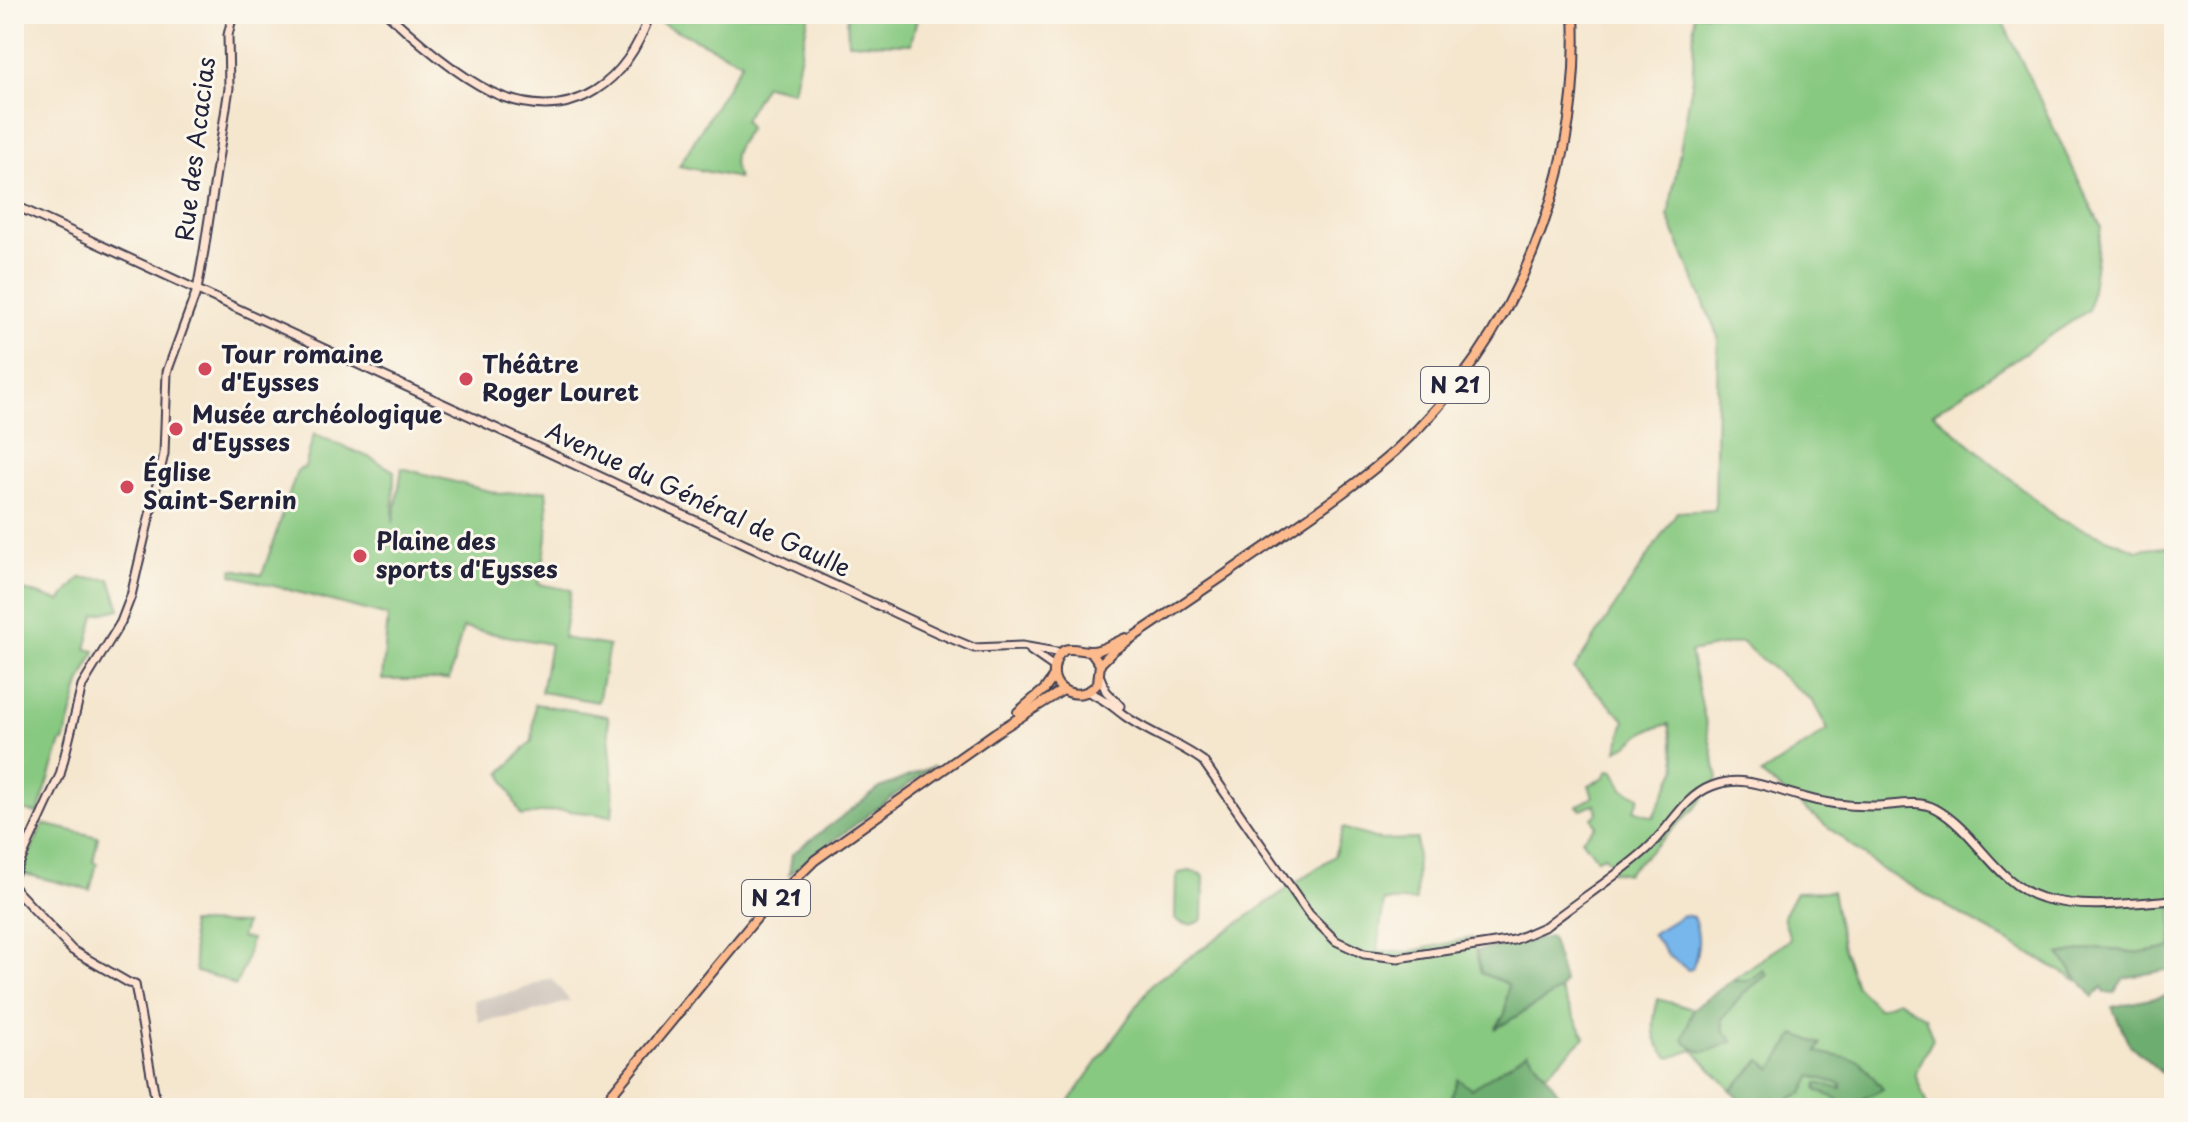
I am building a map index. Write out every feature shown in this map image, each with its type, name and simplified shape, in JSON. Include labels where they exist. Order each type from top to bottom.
[{"type":"main road","name":"Rue des Acacias","points":[[14,875],[60,775],[82,686],[121,622],[131,596],[164,454],[167,372],[197,290],[229,88],[228,35],[233,14]]},
{"type":"main road","points":[[388,14],[450,66],[498,94],[524,103],[544,105],[579,98],[609,81],[634,52],[650,14]]},
{"type":"main road","name":"N 21","points":[[1100,664],[1367,474],[1417,429],[1468,368],[1511,301],[1551,202],[1570,119],[1574,14]]},
{"type":"main road","name":"Avenue du Général de Gaulle","points":[[14,205],[938,633],[974,648],[1022,646],[1062,653]]},
{"type":"main road","name":"N 21","points":[[1091,651],[1144,630]]},
{"type":"main road","points":[[1022,646],[1054,672],[1063,690],[1075,695],[1088,692],[1107,701],[1126,717],[1186,748],[1203,761],[1309,914],[1336,941],[1364,954],[1398,958],[1514,940],[1530,934],[1546,926],[1649,848],[1693,798],[1710,787],[1735,780],[1755,781],[1833,804],[1873,806],[1917,803],[1934,808],[1955,822],[1990,861],[2039,897],[2093,906],[2174,900]]},
{"type":"main road","points":[[1054,672],[1062,653],[1076,647],[1091,651],[1100,664],[1100,677],[1106,691],[1142,726]]},
{"type":"main road","name":"N 21","points":[[995,733],[1045,689],[1054,672]]},
{"type":"main road","points":[[1088,692],[1100,677]]},
{"type":"main road","name":"N 21","points":[[600,1108],[759,915],[815,860],[995,733],[1063,690]]},
{"type":"main road","points":[[14,888],[72,950],[135,984],[157,1108]]},
{"type":"shaded area","points":[[551,978],[570,1001],[523,1015],[479,1022],[474,1000],[514,992]]},
{"type":"green space","points":[[656,14],[809,14],[793,91],[765,85],[744,120],[749,128],[734,157],[738,178],[679,166],[742,62],[655,20]]},
{"type":"green space","points":[[847,14],[904,14],[904,17],[917,18],[911,44],[848,43]]},
{"type":"green space","points":[[1694,14],[1999,14],[2101,227],[2089,310],[1933,413],[2058,519],[2137,550],[2174,546],[2172,948],[2141,953],[2098,948],[2060,955],[2078,981],[1881,869],[1761,774],[1828,730],[1813,702],[1741,642],[1690,652],[1718,778],[1696,807],[1626,874],[1611,871],[1611,862],[1604,856],[1597,859],[1582,839],[1596,826],[1592,818],[1598,813],[1595,804],[1581,810],[1577,806],[1593,797],[1589,785],[1604,778],[1608,770],[1614,771],[1623,789],[1640,797],[1634,810],[1653,817],[1677,768],[1669,724],[1648,730],[1617,750],[1625,720],[1574,669],[1677,512],[1715,510],[1718,337],[1668,217],[1693,78]]},
{"type":"green space","name":"Plaine des sports d'Eysses","points":[[314,434],[394,471],[393,523],[402,468],[500,494],[546,490],[547,538],[538,584],[571,590],[563,638],[609,646],[598,702],[541,692],[550,644],[463,628],[449,680],[382,680],[388,616],[232,575],[233,569],[262,575],[297,471],[305,467]]},
{"type":"green space","points":[[80,578],[110,579],[120,609],[95,615],[86,649],[95,651],[80,683],[64,742],[61,742],[38,813],[14,809],[14,587],[60,601]]},
{"type":"green space","points":[[535,704],[608,716],[613,779],[612,816],[560,810],[521,816],[501,773],[532,741]]},
{"type":"green space","points":[[934,766],[789,874],[792,854],[880,788]]},
{"type":"green space","points":[[43,824],[98,837],[93,862],[97,863],[90,890],[21,873]]},
{"type":"green space","points":[[1343,828],[1380,840],[1417,839],[1416,901],[1384,901],[1377,951],[1408,952],[1472,938],[1481,973],[1508,984],[1505,1014],[1497,1028],[1560,990],[1585,1037],[1546,1074],[1528,1053],[1449,1103],[1452,1108],[1065,1108],[1153,983],[1334,856]]},
{"type":"green space","points":[[1190,871],[1204,877],[1203,919],[1189,924],[1175,919],[1176,877],[1179,873]]},
{"type":"green space","points":[[1832,891],[1842,944],[1856,986],[1878,1008],[1898,1000],[1925,1017],[1933,1039],[1915,1073],[1928,1108],[1854,1108],[1850,1105],[1883,1089],[1816,1052],[1820,1044],[1772,1070],[1761,1060],[1731,1090],[1693,1050],[1670,1058],[1658,1045],[1654,1016],[1658,999],[1693,1009],[1683,1039],[1733,1042],[1724,1031],[1722,1019],[1745,992],[1767,975],[1764,970],[1748,981],[1731,981],[1790,939],[1783,916],[1796,892]]},
{"type":"green space","points":[[190,923],[245,924],[241,938],[251,939],[235,986],[221,978],[196,972]]},
{"type":"green space","points":[[2172,936],[2174,975],[2172,969],[2124,978],[2114,993],[2105,992],[2102,987],[2093,997],[2059,955],[2098,948],[2141,953],[2172,948]]},
{"type":"green space","points":[[1551,937],[1564,981],[1560,990],[1495,1029],[1505,1014],[1508,984],[1481,973],[1476,951]]},
{"type":"green space","points":[[1764,970],[1767,975],[1745,992],[1722,1019],[1724,1031],[1733,1041],[1701,1051],[1683,1039],[1693,1009],[1731,981],[1748,981]]},
{"type":"green space","points":[[2174,994],[2174,1084],[2129,1044],[2112,1007]]},
{"type":"green space","points":[[1795,1034],[1821,1044],[1817,1052],[1860,1061],[1883,1089],[1850,1105],[1854,1108],[1846,1108],[1838,1099],[1816,1090],[1817,1083],[1841,1089],[1841,1084],[1812,1076],[1803,1093],[1788,1099],[1780,1108],[1747,1108],[1731,1090],[1761,1060],[1772,1069]]},
{"type":"green space","points":[[1528,1052],[1570,1108],[1518,1108],[1513,1103],[1507,1108],[1452,1108],[1449,1103],[1458,1079],[1471,1089]]},
{"type":"green space","points":[[1811,1076],[1841,1084],[1838,1099],[1846,1108],[1780,1108],[1788,1099],[1803,1093]]},
{"type":"water","points":[[1683,915],[1693,917],[1698,937],[1692,969],[1688,970],[1667,954],[1652,934]]},
{"type":"place","name":"Tour romaine d'Eysses","points":[[205,369]]},
{"type":"place","name":"Théâtre Roger Louret","points":[[466,379]]},
{"type":"place","name":"Musée archéologique d'Eysses","points":[[176,429]]},
{"type":"place","name":"Église Saint-Sernin","points":[[127,487]]},
{"type":"place","name":"Plaine des sports d'Eysses","points":[[360,556]]}]
